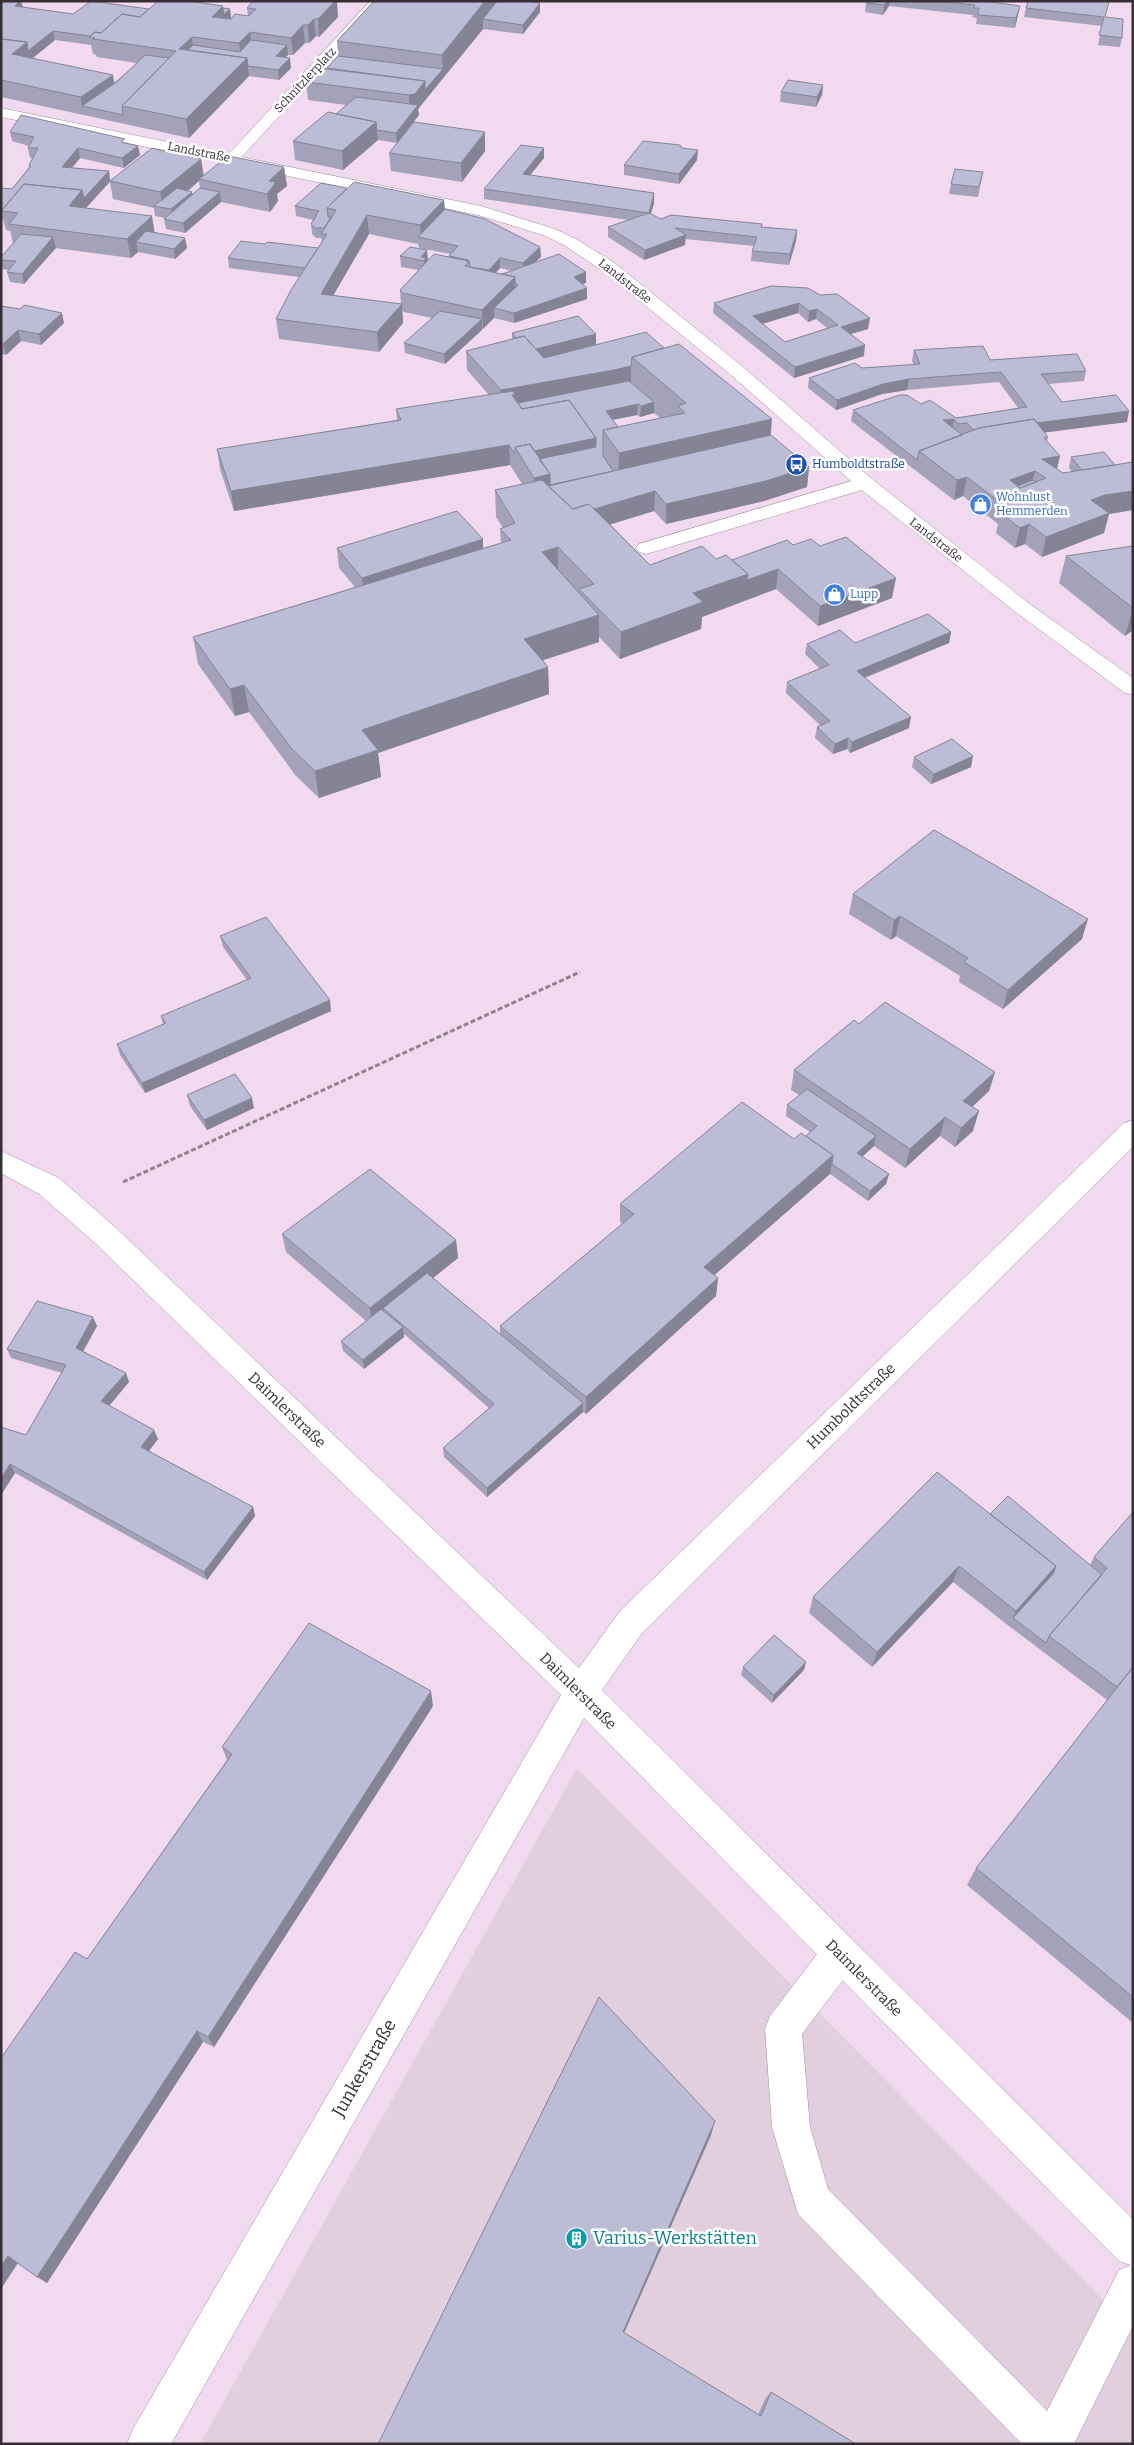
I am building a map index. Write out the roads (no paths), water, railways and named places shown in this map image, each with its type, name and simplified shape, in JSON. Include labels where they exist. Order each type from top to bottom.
[{"type":"street","name":"Schnitzlerplatz","points":[[232,159],[378,1]]},
{"type":"street","name":"Landstraße","points":[[1,112],[498,216],[529,224],[570,242],[610,268],[737,371],[865,483],[1020,606],[1133,688]]},
{"type":"street","points":[[646,548],[865,483]]},
{"type":"street","name":"Humboldtstraße","points":[[581,1692],[631,1622],[1133,1130]]},
{"type":"street","name":"Daimlerstraße","points":[[1,1161],[49,1186],[72,1205],[581,1692],[1133,2247]]},
{"type":"street","name":"Junkerstraße","points":[[148,2444],[581,1692]]},
{"type":"street","points":[[840,1954],[782,2029],[791,2128],[812,2200],[1052,2444],[1133,2284]]},
{"type":"place","name":"Humboldtstraße","points":[[796,464]]},
{"type":"place","name":"Wohnlust Hemmerden","points":[[980,504]]},
{"type":"place","name":"Lupp","points":[[834,594]]},
{"type":"place","name":"Varius-Werkstätten","points":[[577,2238]]}]
